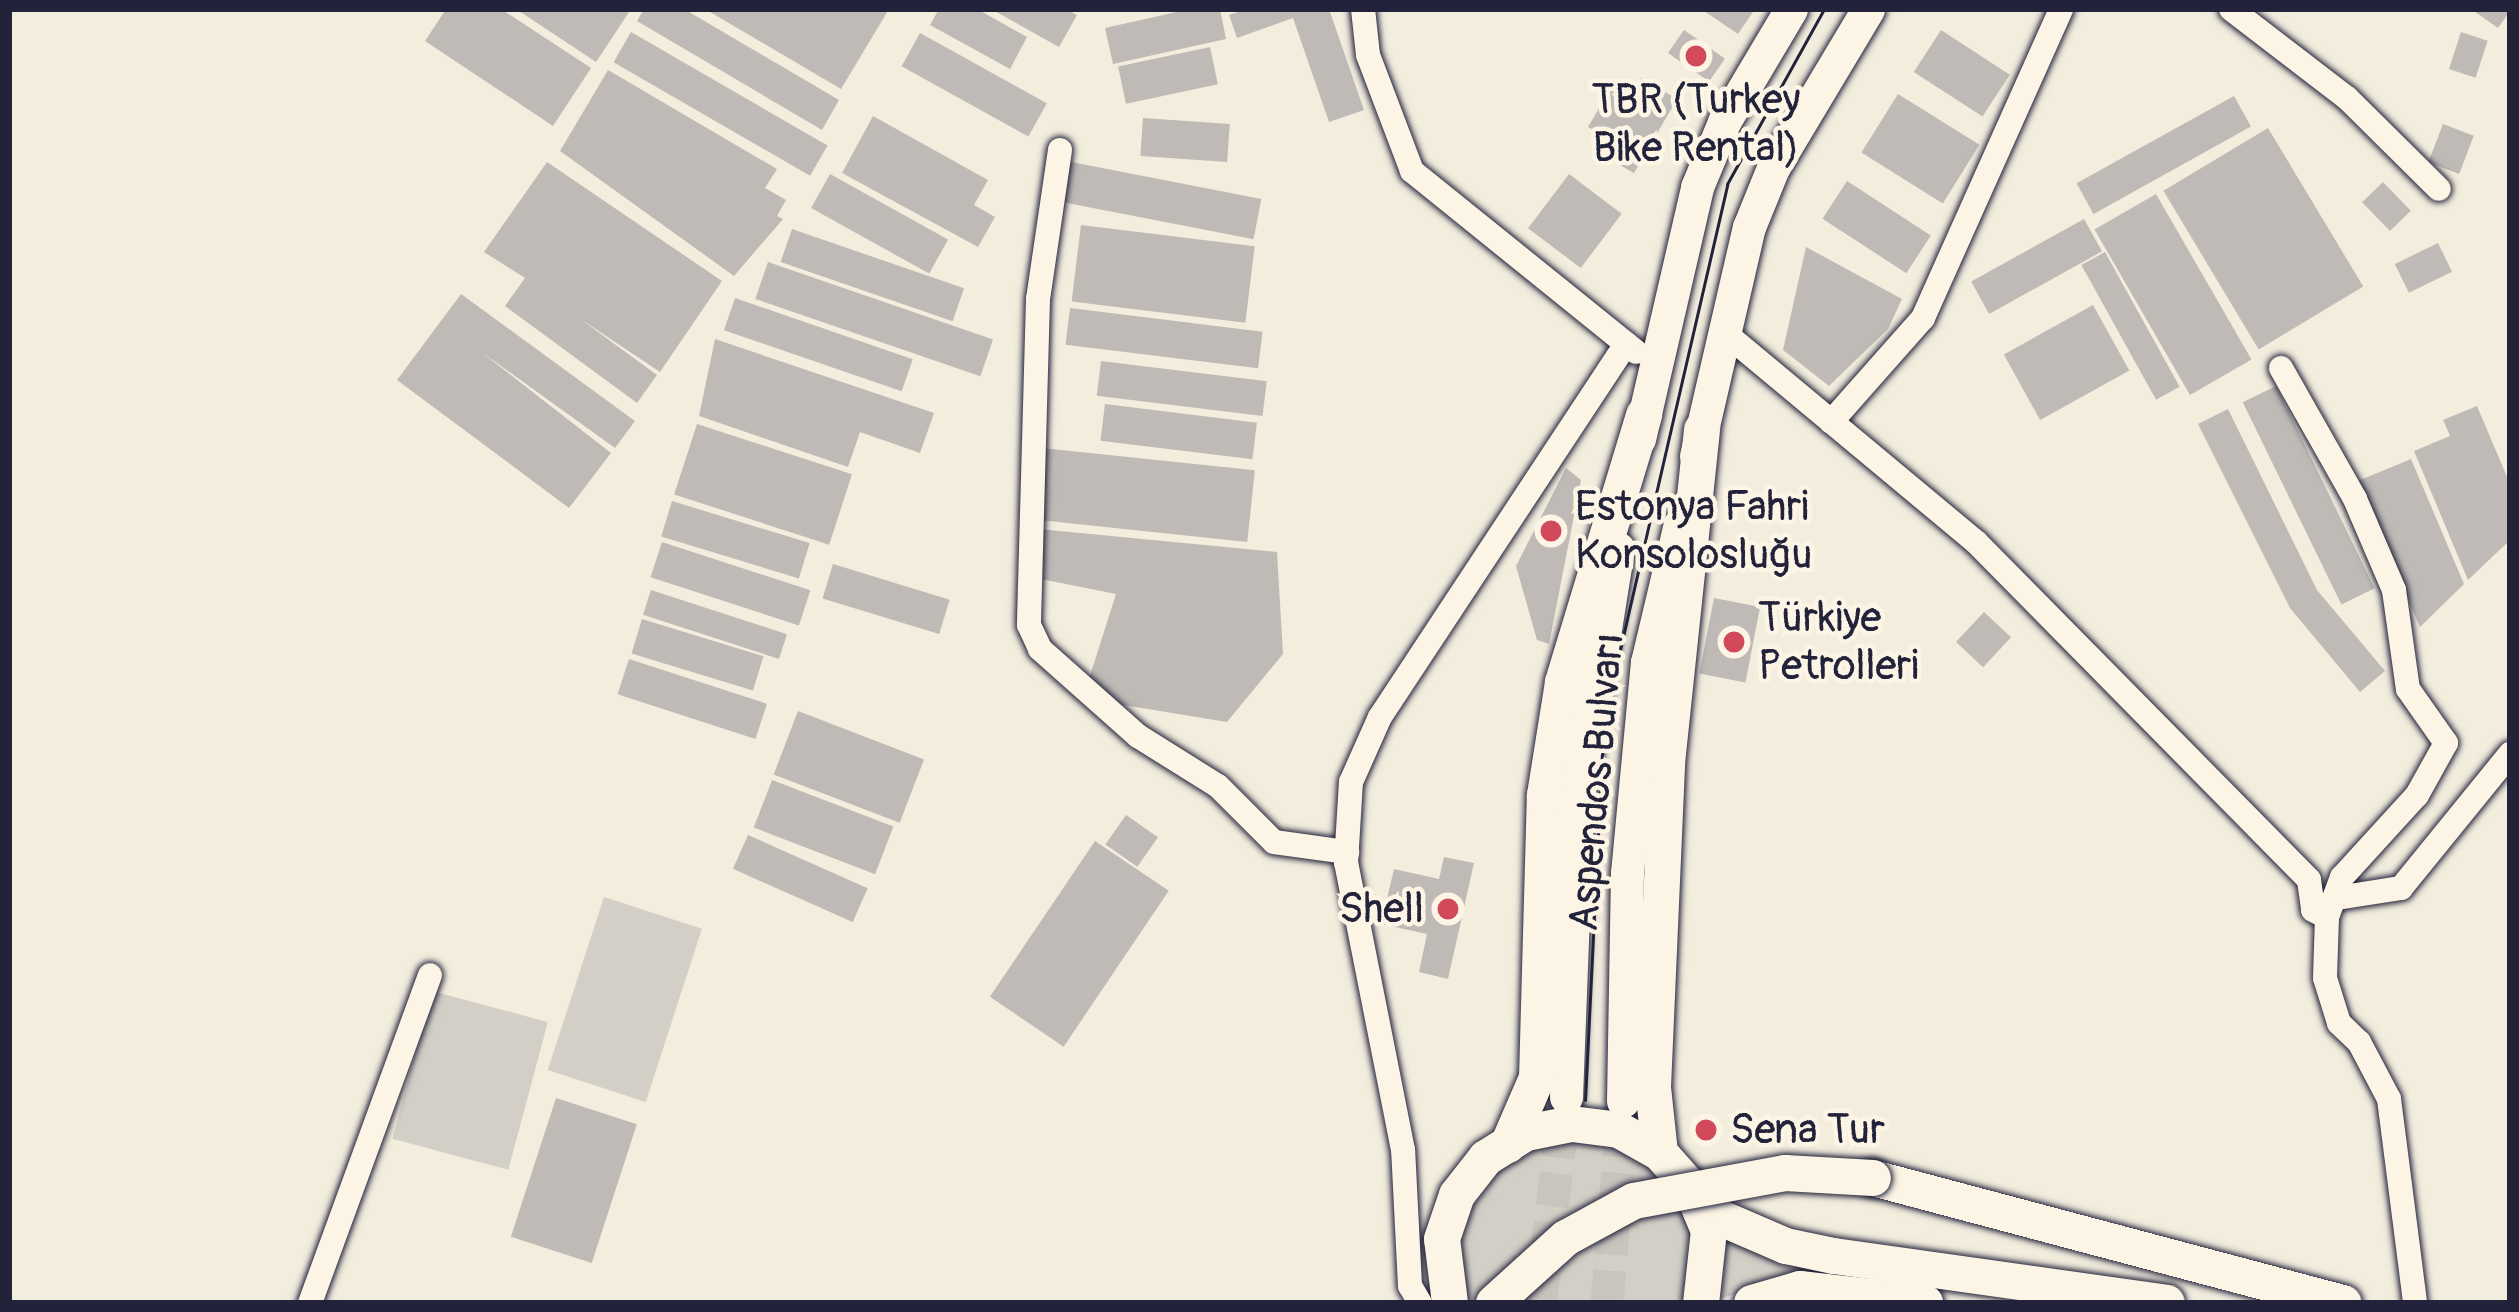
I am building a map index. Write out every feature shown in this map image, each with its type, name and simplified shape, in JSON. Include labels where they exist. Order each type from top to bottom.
[{"type":"highway","points":[[1442,1302],[1442,1239],[1457,1195],[1508,1145],[1537,1078],[1546,795],[1563,682],[1644,415]]},
{"type":"highway","points":[[1660,1153],[1654,1087],[1667,763],[1702,430]]},
{"type":"highway","points":[[1508,1145],[1572,1124],[1619,1130],[1660,1153],[1700,1210],[1710,1278],[1701,1303]]},
{"type":"highway","points":[[1494,1303],[1566,1238],[1634,1201],[1785,1173],[1873,1178],[2344,1303]]},
{"type":"highway","points":[[1700,1210],[1786,1246],[1834,1256],[2167,1303]]},
{"type":"highway","points":[[1751,1303],[1800,1289],[1925,1303]]},
{"type":"main road","name":"Aspendos Bulvarı","points":[[1566,1097],[1577,804],[1644,415],[1697,187],[1724,122],[1791,9]]},
{"type":"main road","name":"Aspendos Bulvarı","points":[[1623,1101],[1627,873],[1648,662],[1749,226],[1773,168],[1868,9]]},
{"type":"street","points":[[1363,9],[1368,55],[1412,171],[1654,367]]},
{"type":"street","points":[[1832,422],[1923,318],[2061,9]]},
{"type":"street","points":[[2231,9],[2347,98],[2439,189]]},
{"type":"street","points":[[1060,150],[1038,299],[1029,625],[1040,650],[1138,736],[1218,786],[1274,842],[1347,852]]},
{"type":"street","points":[[1725,333],[1988,554],[2309,880],[2313,910],[2401,888],[2510,754]]},
{"type":"street","points":[[1442,1302],[1410,1286],[1403,1150],[1347,852],[1351,782],[1380,717],[1626,344]]},
{"type":"street","points":[[2281,368],[2355,499],[2394,590],[2408,689],[2446,743],[2417,795],[2342,877],[2332,908],[2325,978],[2339,1023],[2360,1042],[2389,1099],[2415,1303]]},
{"type":"street","points":[[310,1303],[430,975]]},
{"type":"shaded area","points":[[604,897],[702,929],[646,1102],[548,1070]]},
{"type":"shaded area","points":[[432,991],[548,1022],[508,1170],[392,1139]]},
{"type":"shaded area","points":[[1598,1138],[1637,1152],[1690,1215],[1697,1256],[1686,1303],[1466,1303],[1455,1256],[1463,1215],[1484,1179],[1516,1152]]},
{"type":"shaded area","points":[[1725,1237],[1776,1263],[1807,1275],[1721,1298]]},
{"type":"building","points":[[446,9],[501,9],[591,68],[553,126],[425,41]]},
{"type":"building","points":[[516,9],[631,9],[596,62]]},
{"type":"building","points":[[644,9],[684,9],[839,100],[822,130],[637,21]]},
{"type":"building","points":[[705,9],[889,9],[841,89]]},
{"type":"building","points":[[939,9],[977,9],[1027,37],[1010,69],[930,25]]},
{"type":"building","points":[[991,9],[1065,9],[1077,15],[1059,47]]},
{"type":"building","points":[[1190,9],[1220,9],[1226,39],[1113,64],[1105,28]]},
{"type":"building","points":[[1247,9],[1329,9],[1364,110],[1329,122],[1293,18],[1237,38],[1229,15]]},
{"type":"building","points":[[1701,9],[1755,9],[1738,34]]},
{"type":"building","points":[[2471,9],[2510,9],[2510,11],[2498,28]]},
{"type":"building","name":"TBR (Turkey Bike Rental)","points":[[1684,30],[1725,59],[1709,82],[1668,53]]},
{"type":"building","points":[[1941,30],[2010,75],[1983,117],[1914,72]]},
{"type":"building","points":[[631,32],[828,146],[810,176],[614,62]]},
{"type":"building","points":[[2461,32],[2488,41],[2476,78],[2449,69]]},
{"type":"building","points":[[920,33],[1047,103],[1028,137],[902,66]]},
{"type":"building","points":[[1210,47],[1218,84],[1126,104],[1118,67]]},
{"type":"building","points":[[608,70],[777,169],[765,188],[786,200],[777,216],[783,219],[734,276],[560,151]]},
{"type":"building","points":[[1641,78],[1677,99],[1634,173],[1598,153],[1607,137],[1588,127],[1611,88],[1629,98]]},
{"type":"building","points":[[1898,94],[1979,145],[1943,203],[1861,153]]},
{"type":"building","points":[[2234,96],[2251,127],[2094,214],[2077,183]]},
{"type":"building","points":[[873,116],[988,180],[974,205],[995,217],[978,247],[842,173]]},
{"type":"building","points":[[1143,118],[1230,124],[1227,162],[1140,156]]},
{"type":"building","points":[[2443,124],[2474,136],[2459,174],[2428,162]]},
{"type":"building","points":[[2268,128],[2363,287],[2259,349],[2163,191]]},
{"type":"building","points":[[1066,161],[1261,199],[1254,239],[1058,201]]},
{"type":"building","points":[[547,162],[722,281],[660,372],[579,318],[657,375],[637,403],[505,306],[525,278],[484,252]]},
{"type":"building","points":[[830,174],[948,239],[929,274],[811,208]]},
{"type":"building","points":[[1569,174],[1622,214],[1581,268],[1528,228]]},
{"type":"building","points":[[1847,181],[1931,235],[1906,273],[1822,219]]},
{"type":"building","points":[[2383,182],[2411,211],[2390,231],[2362,202]]},
{"type":"building","points":[[2156,194],[2252,359],[2190,395],[2095,230]]},
{"type":"building","points":[[2084,219],[2102,251],[1989,314],[1971,282]]},
{"type":"building","points":[[1081,225],[1255,246],[1245,323],[1072,301]]},
{"type":"building","points":[[792,229],[964,288],[953,321],[781,262]]},
{"type":"building","points":[[2438,243],[2452,272],[2409,293],[2395,264]]},
{"type":"building","points":[[1806,247],[1902,299],[1888,329],[1829,386],[1783,350]]},
{"type":"building","points":[[2105,252],[2180,387],[2156,400],[2081,265]]},
{"type":"building","points":[[768,262],[993,339],[980,376],[755,299]]},
{"type":"building","points":[[461,294],[635,421],[615,448],[480,351],[611,453],[569,508],[397,380]]},
{"type":"building","points":[[735,298],[913,359],[902,391],[724,330]]},
{"type":"building","points":[[2093,305],[2129,371],[2040,420],[2004,354]]},
{"type":"building","points":[[1070,308],[1263,332],[1258,368],[1065,345]]},
{"type":"building","points":[[715,339],[934,413],[920,453],[860,432],[848,467],[699,416]]},
{"type":"building","points":[[1101,361],[1267,381],[1262,416],[1097,396]]},
{"type":"building","points":[[2276,386],[2375,588],[2341,604],[2243,402]]},
{"type":"building","points":[[1105,404],[1257,423],[1252,459],[1100,441]]},
{"type":"building","points":[[2477,406],[2510,484],[2510,540],[2468,580],[2414,451],[2450,436],[2443,420]]},
{"type":"building","points":[[2228,409],[2317,590],[2385,671],[2360,692],[2290,608],[2198,424]]},
{"type":"building","points":[[697,424],[852,474],[829,545],[674,494]]},
{"type":"building","points":[[1042,448],[1255,470],[1247,542],[1034,520]]},
{"type":"building","points":[[2411,459],[2464,584],[2420,627],[2358,481]]},
{"type":"building","points":[[1566,468],[1581,480],[1549,644],[1537,640],[1516,566]]},
{"type":"building","points":[[672,501],[810,543],[799,578],[661,536]]},
{"type":"building","points":[[1039,529],[1277,552],[1283,654],[1227,722],[1117,704],[1088,682],[1116,594],[1036,578]]},
{"type":"building","points":[[662,542],[810,590],[799,625],[651,577]]},
{"type":"building","points":[[833,564],[950,600],[939,634],[822,598]]},
{"type":"building","points":[[651,590],[787,634],[779,659],[643,615]]},
{"type":"building","points":[[1714,598],[1760,607],[1745,683],[1699,674]]},
{"type":"building","points":[[1984,612],[2011,637],[1983,667],[1956,642]]},
{"type":"building","points":[[642,619],[763,656],[753,691],[631,653]]},
{"type":"building","points":[[629,659],[767,704],[755,739],[618,694]]},
{"type":"building","points":[[798,711],[924,759],[900,823],[774,774]]},
{"type":"building","points":[[772,780],[893,827],[875,874],[754,828]]},
{"type":"building","points":[[1126,815],[1158,837],[1137,867],[1105,844]]},
{"type":"building","points":[[748,835],[868,888],[853,922],[733,869]]},
{"type":"building","points":[[1095,841],[1169,891],[1064,1047],[990,997]]},
{"type":"building","points":[[1444,857],[1474,863],[1448,979],[1419,972],[1427,934],[1381,924],[1394,869],[1439,879]]},
{"type":"building","points":[[556,1098],[637,1124],[592,1263],[511,1237]]},
{"type":"tunnel","points":[[1540,1303],[1565,1105]]},
{"type":"tunnel","points":[[1607,1303],[1623,1107]]},
{"type":"tram line","points":[[1585,1100],[1602,754],[1618,658],[1727,184],[1824,9]]},
{"type":"place","name":"TBR (Turkey Bike Rental)","points":[[1696,56]]},
{"type":"place","name":"Estonya Fahri Konsolosluğu","points":[[1551,531]]},
{"type":"place","name":"Türkiye Petrolleri","points":[[1734,642]]},
{"type":"place","name":"Shell","points":[[1448,909]]},
{"type":"place","name":"Sena Tur","points":[[1706,1130]]}]
